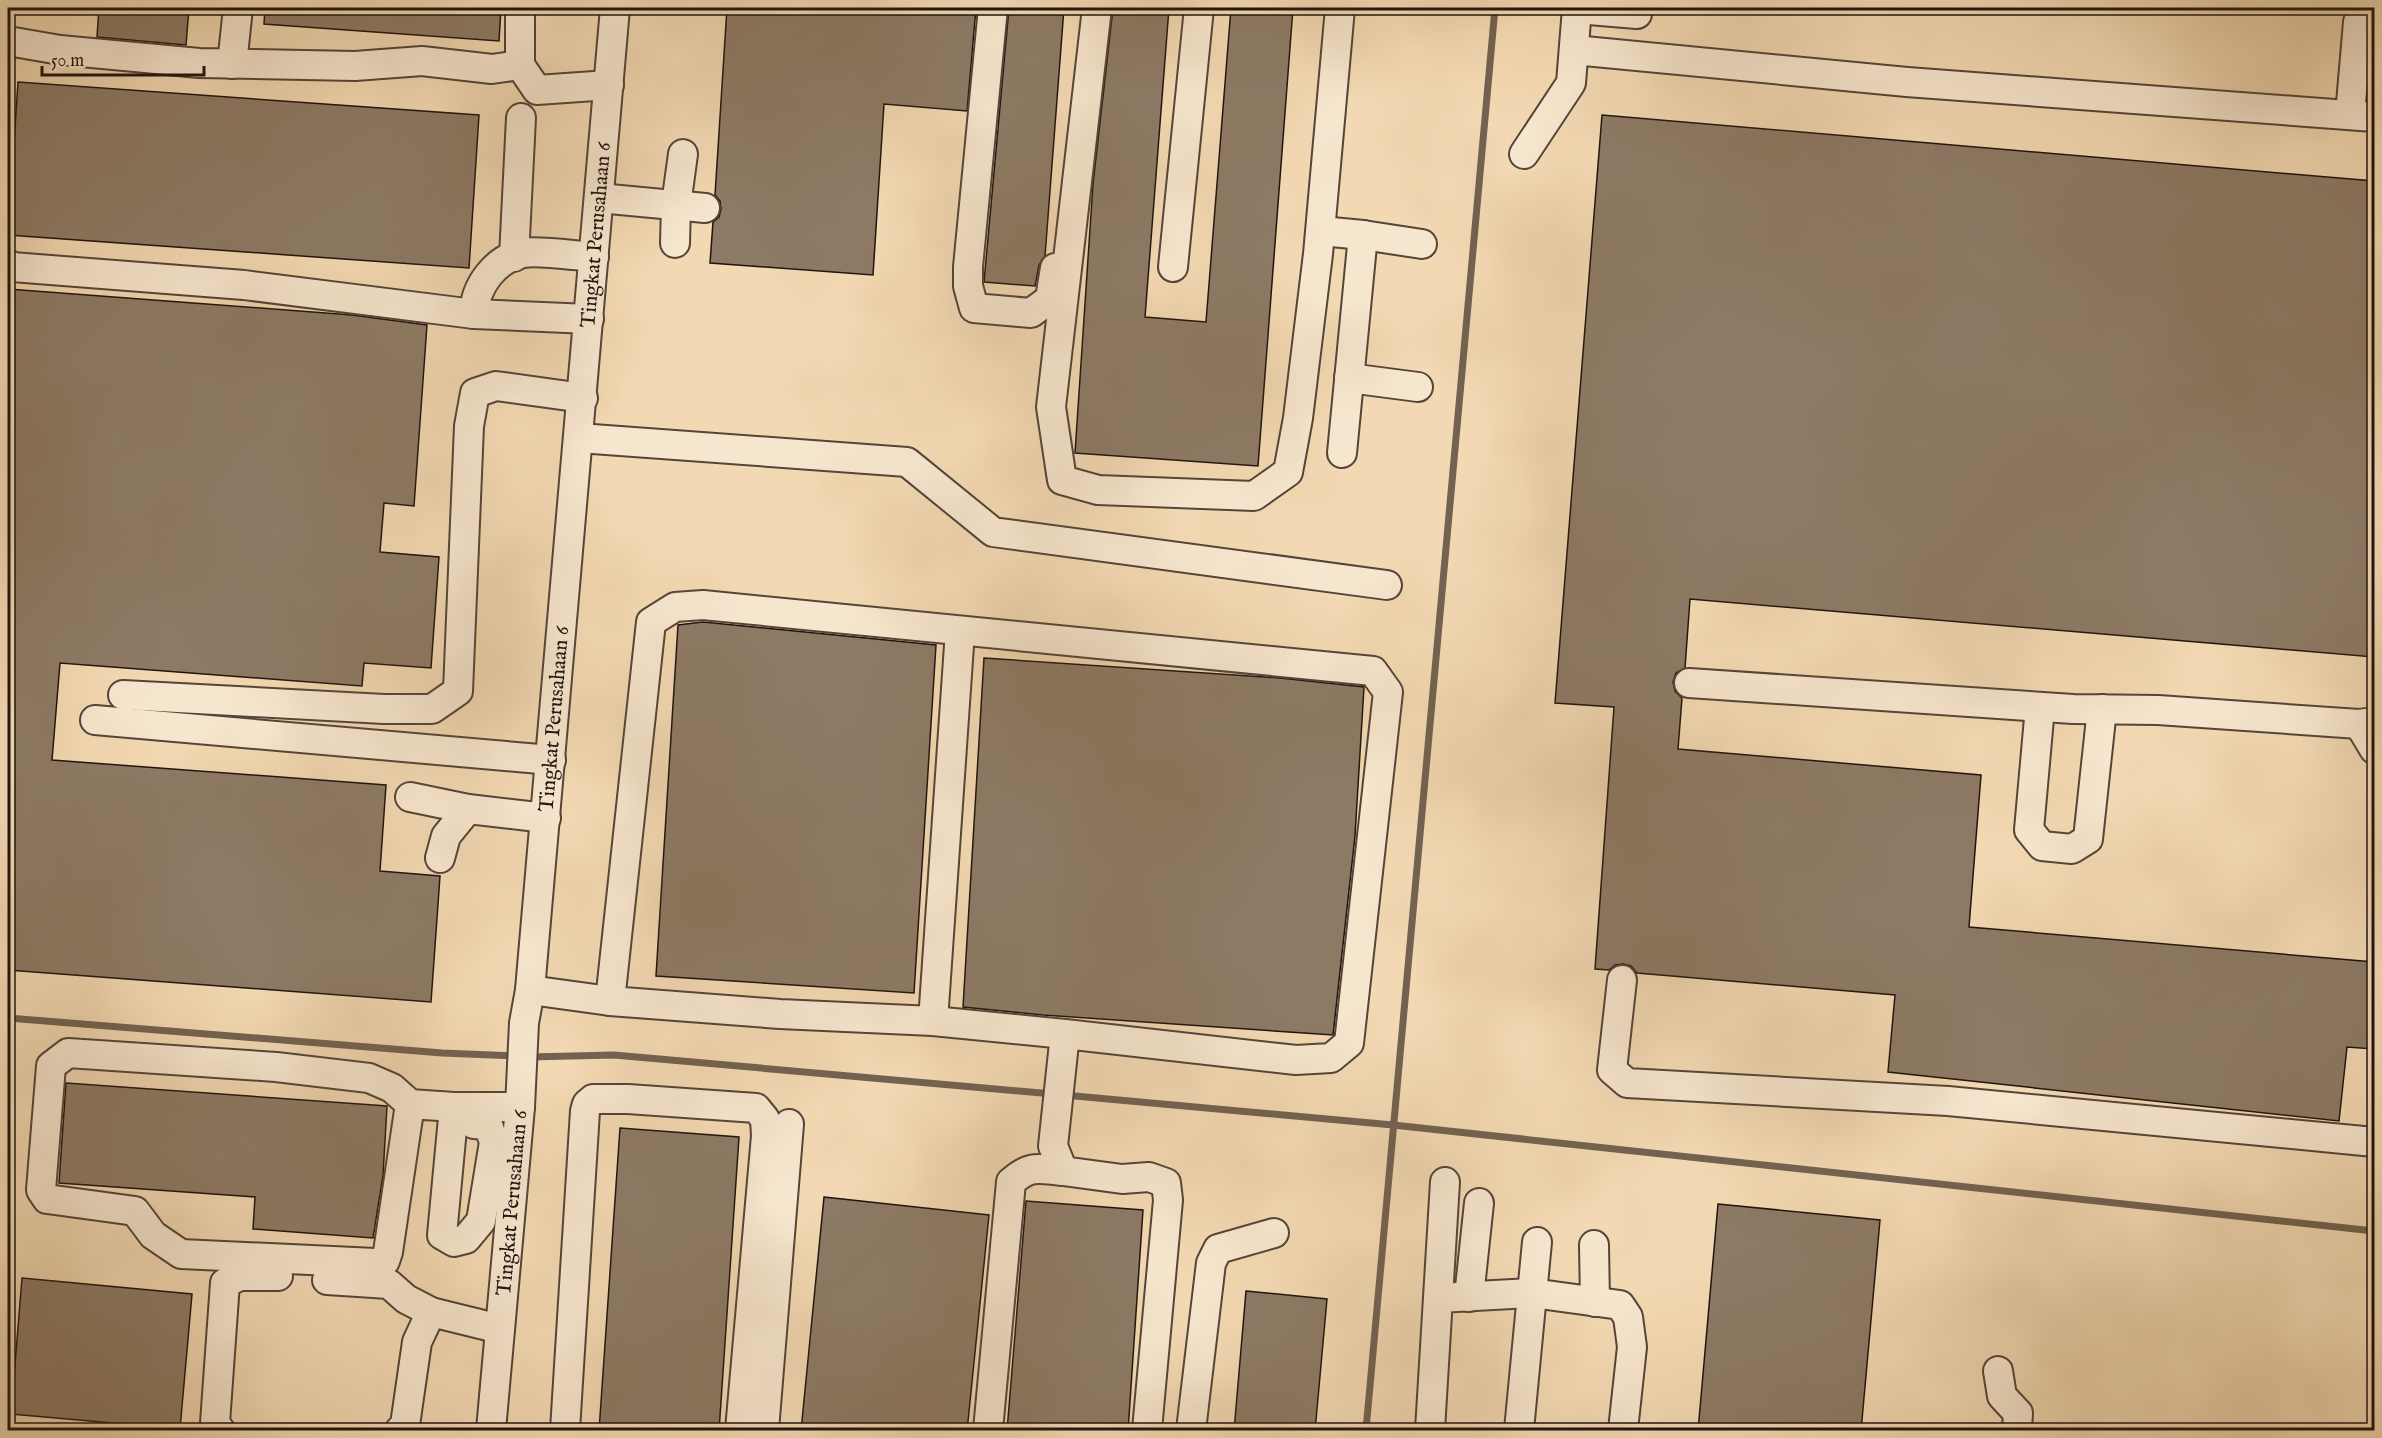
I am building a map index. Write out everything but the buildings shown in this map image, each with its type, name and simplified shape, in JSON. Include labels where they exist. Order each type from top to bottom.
[{"type":"street","points":[[232,64],[238,8]]},
{"type":"street","points":[[520,8],[520,65],[537,90],[609,85]]},
{"type":"street","name":"Tingkat Perusahaan 6","points":[[491,1431],[520,1107],[524,1023],[530,990],[546,818],[615,8]]},
{"type":"street","points":[[993,8],[968,286],[974,308],[1031,313],[1050,299],[1054,274],[1077,8]]},
{"type":"street","points":[[1097,8],[1051,407],[1062,480],[1098,489],[1254,496],[1288,472],[1298,418],[1321,231],[1340,8]]},
{"type":"street","points":[[1173,267],[1199,8]]},
{"type":"street","points":[[1524,154],[1571,83],[1577,8],[1637,14],[1638,8]]},
{"type":"street","points":[[1574,50],[1907,82],[2362,116],[2358,22]]},
{"type":"street","points":[[8,41],[71,51],[199,63],[355,66],[422,61],[492,69],[520,65]]},
{"type":"street","points":[[514,257],[521,118]]},
{"type":"street","points":[[675,243],[676,205],[683,154]]},
{"type":"street","points":[[600,198],[705,208]]},
{"type":"street","points":[[1321,231],[1422,244]]},
{"type":"street","points":[[1342,453],[1362,235]]},
{"type":"street","points":[[474,314],[475,297],[495,266],[524,253],[594,257]]},
{"type":"street","points":[[8,264],[12,267],[244,285],[474,314],[589,319]]},
{"type":"street","points":[[1349,378],[1418,387]]},
{"type":"street","points":[[123,695],[384,709],[432,709],[458,691],[469,426],[475,393],[496,386],[583,398]]},
{"type":"street","points":[[579,438],[907,462],[993,532],[1387,585]]},
{"type":"street","points":[[530,990],[610,1001],[780,1014],[933,1021],[1296,1060],[1330,1058],[1349,1043],[1388,692],[1372,671],[703,605],[675,608],[651,622],[610,1001]]},
{"type":"street","points":[[933,1021],[960,631]]},
{"type":"street","points":[[1689,683],[2040,707],[2158,710],[2367,723],[2374,749]]},
{"type":"street","points":[[2040,707],[2028,830],[2042,846],[2072,849],[2088,839],[2102,709]]},
{"type":"street","points":[[95,720],[551,760]]},
{"type":"street","points":[[410,797],[468,809],[546,818]]},
{"type":"street","points":[[440,858],[446,836],[468,809]]},
{"type":"street","points":[[1622,980],[1612,1070],[1627,1083],[1948,1101],[2374,1142]]},
{"type":"street","points":[[1058,1159],[1061,1068],[1065,1034]]},
{"type":"street","points":[[410,1104],[385,1261],[375,1263],[181,1254],[153,1235],[135,1211],[47,1199],[41,1190],[51,1066],[68,1053],[276,1067],[369,1078],[392,1088],[410,1104],[464,1115],[520,1107]]},
{"type":"street","points":[[565,1431],[585,1111],[587,1104],[593,1099],[628,1099],[756,1108],[765,1119],[766,1136],[740,1431]]},
{"type":"street","points":[[764,1431],[789,1124]]},
{"type":"street","points":[[988,1431],[1011,1182],[1023,1171],[1035,1169],[1058,1159],[1122,1179],[1149,1178],[1166,1183],[1168,1200],[1147,1431]]},
{"type":"street","points":[[1430,1431],[1445,1182]]},
{"type":"street","points":[[1469,1297],[1479,1203]]},
{"type":"street","points":[[1191,1431],[1211,1263],[1218,1249],[1274,1233]]},
{"type":"street","points":[[1519,1431],[1537,1242]]},
{"type":"street","points":[[1594,1245],[1594,1302]]},
{"type":"street","points":[[220,1431],[215,1423],[225,1283],[240,1276],[257,1275],[389,1284],[406,1299],[431,1312],[500,1329]]},
{"type":"street","points":[[1438,1298],[1532,1293],[1620,1305],[1628,1317],[1632,1347],[1623,1431]]},
{"type":"street","points":[[400,1431],[405,1425],[417,1342],[431,1312]]},
{"type":"street","points":[[1998,1371],[2002,1396],[2019,1413],[2018,1431]]},
{"type":"waterway","points":[[1366,1430],[1495,8]]},
{"type":"waterway","points":[[8,1018],[442,1053],[515,1056]]},
{"type":"waterway","points":[[529,1057],[614,1055],[1053,1094]]},
{"type":"waterway","points":[[1064,1095],[1393,1125],[2374,1231]]}]
